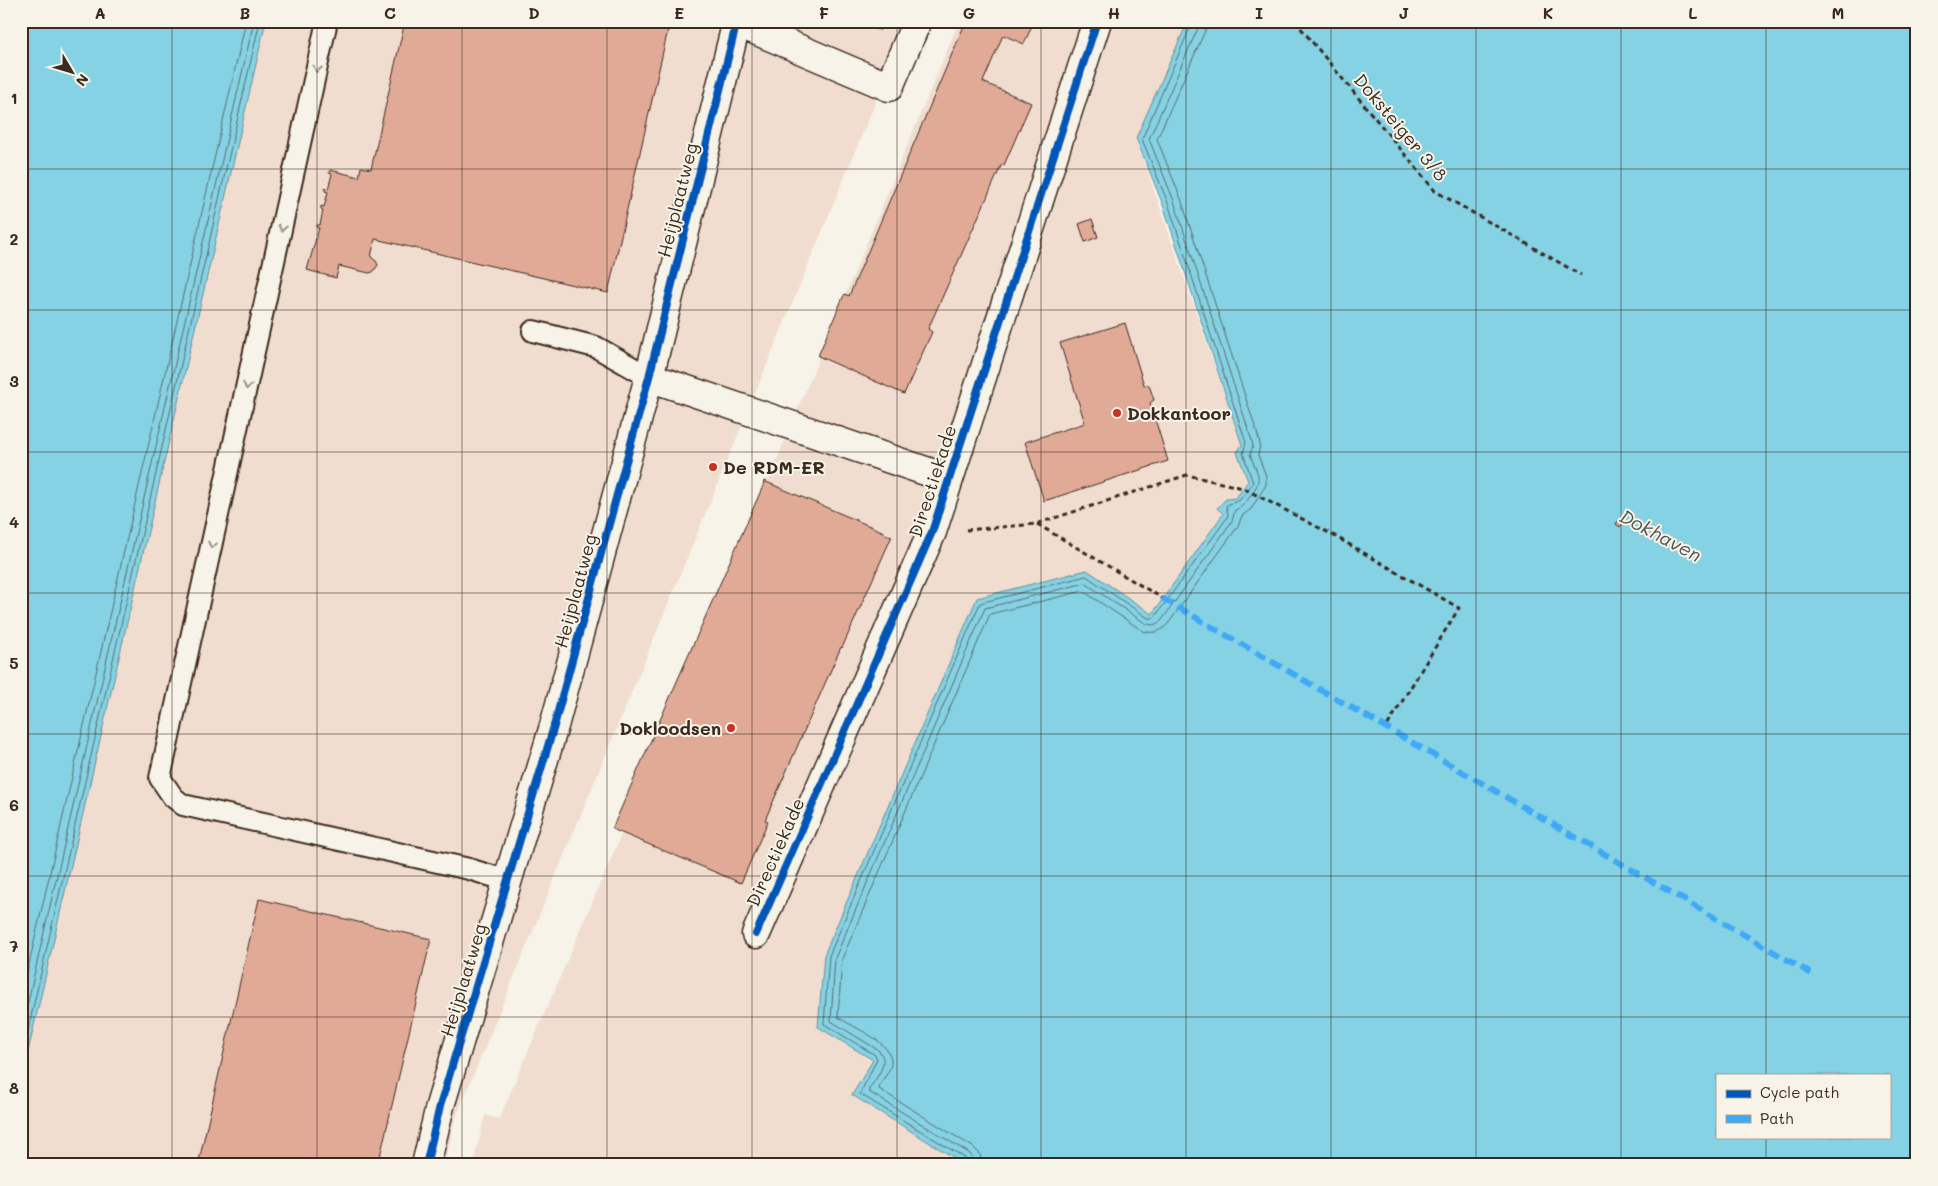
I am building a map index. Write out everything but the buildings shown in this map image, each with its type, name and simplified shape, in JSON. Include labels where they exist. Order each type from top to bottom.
[{"type":"street","points":[[737,22],[888,87],[916,21]]},
{"type":"street","name":"Directiekade","points":[[756,934],[932,532],[1097,21]]},
{"type":"street","name":"Heijplaatweg","points":[[426,1165],[440,1106],[557,717],[649,377],[737,22]]},
{"type":"street","points":[[649,377],[948,479]]},
{"type":"lane","points":[[328,21],[160,778],[172,797],[183,805],[469,869],[508,881]]},
{"type":"lane","points":[[533,331],[596,346],[649,377]]},
{"type":"path","points":[[932,532],[1036,524],[1187,475],[1243,488],[1331,534],[1459,608],[1386,728]]},
{"type":"path","points":[[1036,524],[1162,598]]},
{"type":"shaded area","points":[[164,21],[909,21],[454,1122],[445,1165],[21,1165],[21,716]]},
{"type":"shaded area","points":[[959,21],[1189,21],[1136,138],[1242,445],[1237,452],[1248,481],[1236,498],[1218,508],[1222,516],[1152,615],[1087,570],[818,1027],[873,1060],[852,1095],[966,1165],[473,1165],[485,1115],[499,1119],[616,847]]},
{"type":"water","points":[[21,21],[266,21],[21,1082]]},
{"type":"water","name":"Dokhaven","points":[[1188,21],[1917,21],[1917,1165],[966,1165],[852,1095],[873,1060],[818,1027],[824,955],[977,598],[1087,570],[1152,614],[1223,514],[1217,508],[1226,499],[1236,498],[1248,481],[1237,452],[1242,445],[1163,205],[1136,138]]},
{"type":"marked path","points":[[1162,598],[1812,974]]},
{"type":"cycle path","points":[[426,1165],[440,1106],[554,726],[649,377],[737,21]]},
{"type":"cycle path","points":[[756,934],[932,532],[1097,21]]},
{"type":"place","name":"Dokkantoor","points":[[1117,413]]},
{"type":"place","name":"De RDM-ER","points":[[713,467]]},
{"type":"place","name":"Dokloodsen","points":[[731,728]]}]
